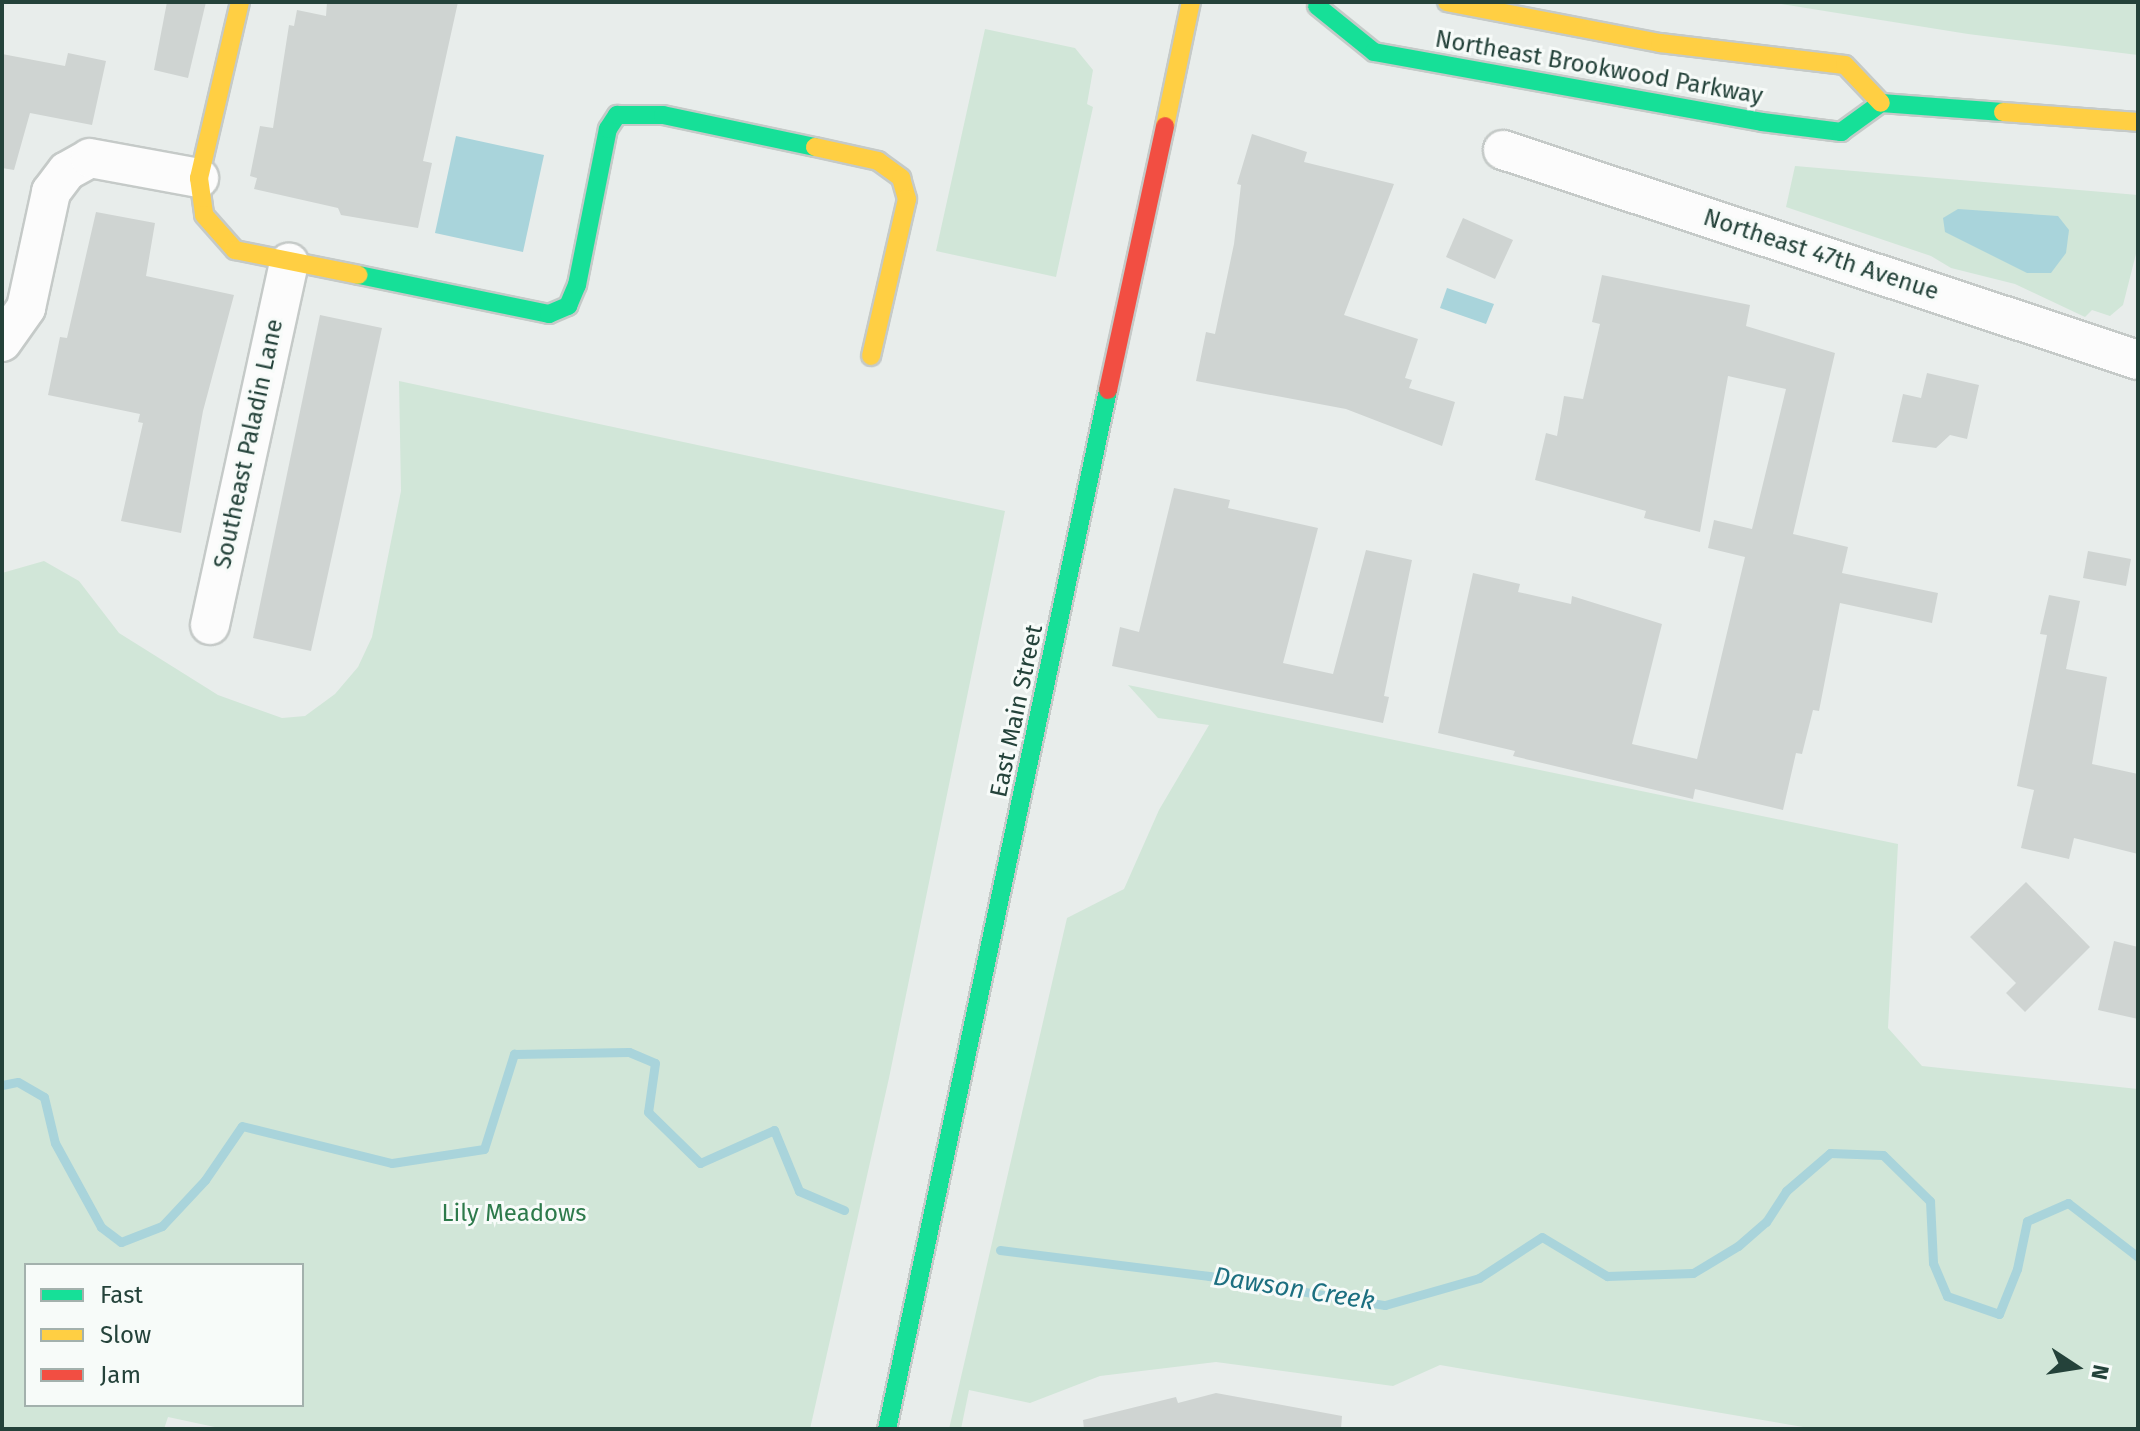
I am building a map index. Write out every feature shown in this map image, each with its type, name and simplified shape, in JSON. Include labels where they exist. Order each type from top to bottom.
[{"type":"main road","points":[[240,2],[199,178],[204,215],[235,250],[549,314],[568,306],[608,129],[617,115],[635,111],[878,161],[901,178],[907,199],[871,356]]},
{"type":"main road","name":"East Main Street","points":[[887,1429],[1191,2]]},
{"type":"main road","name":"Northeast Brookwood Parkway","points":[[1316,3],[1374,52],[1650,104],[1841,132],[1881,103],[1845,65],[1660,43],[1447,2]]},
{"type":"main road","points":[[1881,103],[2138,122]]},
{"type":"street","name":"Northeast 47th Avenue","points":[[1503,150],[2138,360]]},
{"type":"street","points":[[2,342],[26,308],[56,180],[90,158],[199,178]]},
{"type":"street","name":"Southeast Paladin Lane","points":[[210,625],[289,262]]},
{"type":"green space","points":[[1768,2],[2138,2],[2138,55],[1968,34]]},
{"type":"green space","points":[[985,29],[1075,48],[1093,70],[1087,104],[1093,107],[1056,277],[936,251]]},
{"type":"green space","points":[[1795,166],[2138,195],[2138,246],[2123,305],[2110,316],[2092,310],[2085,317],[2015,284],[1951,268],[1931,256],[1786,207]]},
{"type":"green space","name":"Lily Meadows","points":[[399,381],[1005,511],[889,1078],[810,1429],[224,1429],[168,1417],[164,1429],[2,1429],[2,573],[44,561],[79,581],[119,633],[218,695],[282,718],[305,716],[335,694],[358,667],[372,637],[401,491]]},
{"type":"green space","points":[[1128,685],[1898,844],[1888,1028],[1922,1066],[2138,1089],[2138,1429],[1815,1429],[1440,1365],[1393,1386],[1216,1362],[1100,1376],[1030,1403],[969,1390],[961,1429],[949,1429],[1067,918],[1124,889],[1159,810],[1209,725],[1158,718]]},
{"type":"water","points":[[456,136],[544,155],[523,252],[435,233]]},
{"type":"water","points":[[1958,209],[2058,216],[2069,230],[2066,253],[2051,273],[2027,273],[1945,232],[1943,218]]},
{"type":"water","points":[[1447,288],[1494,304],[1486,324],[1440,308]]},
{"type":"building","points":[[167,2],[206,2],[188,78],[154,70]]},
{"type":"building","points":[[327,2],[458,2],[423,161],[432,163],[418,228],[341,215],[338,208],[254,189],[257,178],[250,176],[260,126],[273,128],[289,25],[294,26],[297,10],[326,16]]},
{"type":"building","points":[[68,53],[106,61],[92,125],[30,113],[14,170],[2,168],[2,54],[65,66]]},
{"type":"building","points":[[1252,134],[1307,152],[1304,162],[1394,184],[1344,315],[1418,339],[1405,378],[1412,380],[1409,388],[1455,402],[1442,446],[1346,409],[1196,381],[1206,332],[1215,334],[1234,244],[1241,185],[1237,184]]},
{"type":"building","points":[[96,212],[155,223],[146,276],[234,295],[203,411],[181,533],[121,521],[143,423],[138,422],[140,414],[48,395],[60,337],[67,338]]},
{"type":"building","points":[[1463,218],[1513,240],[1495,279],[1446,257]]},
{"type":"building","points":[[1602,275],[1750,305],[1746,326],[1835,353],[1793,534],[1848,547],[1842,573],[1938,593],[1932,623],[1840,603],[1819,711],[1813,710],[1802,754],[1796,753],[1783,810],[1695,789],[1693,799],[1513,756],[1515,751],[1438,733],[1473,573],[1520,584],[1518,592],[1571,604],[1572,596],[1662,624],[1632,744],[1697,759],[1745,557],[1708,548],[1714,520],[1752,529],[1786,389],[1728,376],[1700,532],[1644,518],[1646,511],[1535,480],[1546,433],[1557,436],[1564,396],[1583,399],[1600,324],[1592,322]]},
{"type":"building","points":[[320,315],[382,328],[311,651],[253,638]]},
{"type":"building","points":[[1927,373],[1979,385],[1967,439],[1950,435],[1936,448],[1892,442],[1903,394],[1921,398]]},
{"type":"building","points":[[1174,488],[1230,500],[1228,508],[1318,528],[1283,663],[1333,674],[1366,550],[1412,560],[1384,696],[1389,697],[1383,723],[1112,666],[1120,627],[1139,632]]},
{"type":"building","points":[[2088,551],[2131,559],[2126,586],[2083,578]]},
{"type":"building","points":[[2049,595],[2080,601],[2066,669],[2107,677],[2092,764],[2138,774],[2138,854],[2074,838],[2069,859],[2021,848],[2034,790],[2017,786],[2047,635],[2040,634]]},
{"type":"building","points":[[2026,882],[2090,947],[2025,1012],[2006,993],[2016,983],[1970,937]]},
{"type":"building","points":[[2114,941],[2138,947],[2138,1019],[2098,1010]]},
{"type":"building","points":[[1216,1393],[1342,1416],[1341,1429],[1084,1429],[1083,1420],[1176,1397],[1178,1403]]},
{"type":"waterway","name":"Dawson Creek","points":[[2,1085],[18,1082],[44,1097],[55,1143],[101,1227],[121,1242],[162,1226],[205,1180],[242,1126],[392,1163],[484,1149],[514,1054],[629,1052],[655,1063],[648,1112],[700,1163],[774,1130],[799,1191],[844,1210]]},
{"type":"waterway","name":"Dawson Creek","points":[[1000,1250],[1209,1276],[1385,1305],[1479,1278],[1542,1237],[1607,1276],[1693,1273],[1738,1246],[1766,1222],[1786,1191],[1830,1153],[1883,1155],[1930,1201],[1933,1263],[1947,1296],[1999,1314],[2017,1269],[2027,1221],[2068,1203],[2138,1257]]},
{"type":"traffic: fast","points":[[1317,6],[1374,52],[1762,122],[1841,132],[1881,103],[2003,112]]},
{"type":"traffic: fast","points":[[359,275],[549,314],[568,306],[577,285],[608,129],[617,115],[663,115],[815,147]]},
{"type":"traffic: fast","points":[[887,1429],[1108,390]]},
{"type":"traffic: slow","points":[[240,2],[199,178],[204,215],[235,250],[359,275]]},
{"type":"traffic: slow","points":[[1165,126],[1191,2]]},
{"type":"traffic: slow","points":[[1447,2],[1660,43],[1845,65],[1881,103]]},
{"type":"traffic: slow","points":[[2003,112],[2138,122]]},
{"type":"traffic: slow","points":[[815,147],[878,161],[901,178],[907,199],[871,356]]},
{"type":"traffic: jam","points":[[1108,390],[1165,126]]}]
